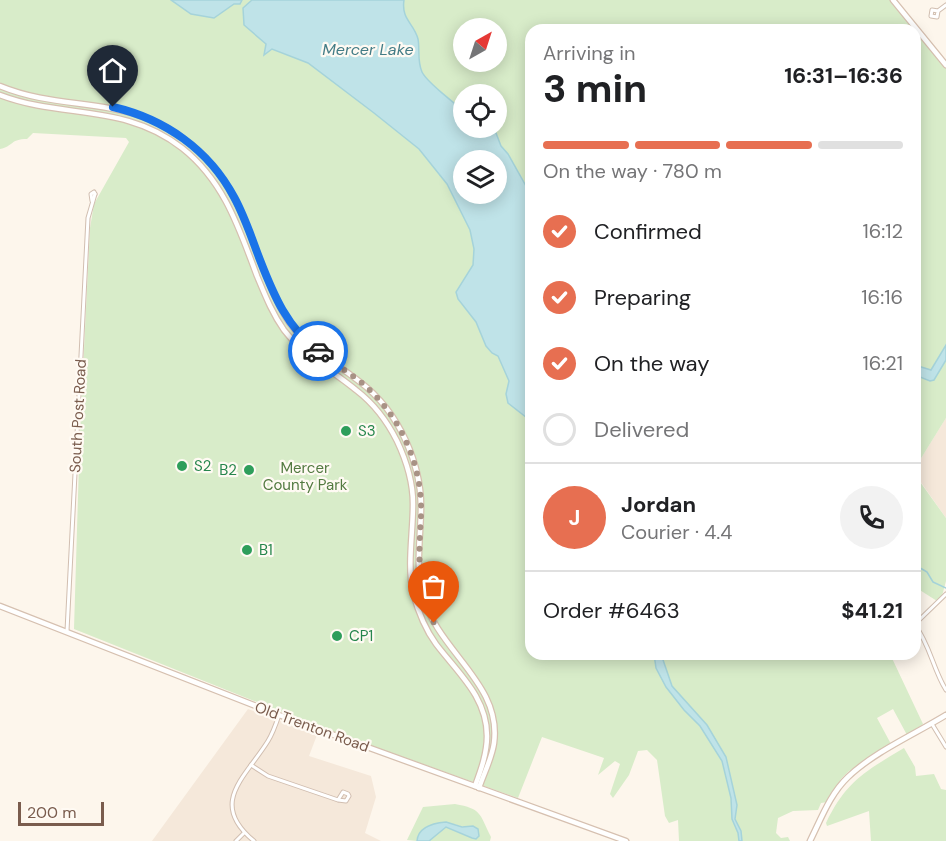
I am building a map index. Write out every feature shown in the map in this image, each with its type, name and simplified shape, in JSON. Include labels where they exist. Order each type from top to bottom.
[{"type":"street","points":[[893,0],[913,24]]},
{"type":"street","points":[[938,11],[946,5]]},
{"type":"street","points":[[921,34],[946,65]]},
{"type":"street","points":[[0,86],[44,98],[125,110],[148,118],[176,133],[203,155],[228,186],[242,212],[280,308],[297,332],[310,346],[361,382],[395,421],[414,462],[421,496],[418,563],[424,600],[438,632],[488,698],[495,726],[493,749],[477,787]]},
{"type":"street","points":[[0,95],[38,106],[120,118],[144,126],[174,142],[197,161],[222,193],[234,215],[272,312],[290,337],[305,352],[372,404],[385,421],[400,447],[411,489],[413,504],[410,563],[416,602],[432,638],[479,701],[486,721],[486,746],[481,776],[492,792]]},
{"type":"street","name":"South Post Road","points":[[68,631],[88,228],[92,202]]},
{"type":"street","points":[[259,279],[267,276]]},
{"type":"street","points":[[336,375],[341,368]]},
{"type":"street","points":[[921,619],[946,594]]},
{"type":"street","name":"Old Trenton Road","points":[[0,606],[279,715],[626,841]]},
{"type":"street","points":[[921,635],[946,690]]},
{"type":"street","points":[[466,681],[473,676]]},
{"type":"street","points":[[254,841],[235,821],[232,801],[236,786],[268,741],[279,715]]},
{"type":"street","points":[[810,841],[829,802],[846,778],[869,760],[946,715]]},
{"type":"street","points":[[932,724],[946,747]]},
{"type":"street","points":[[251,765],[268,776],[338,800]]},
{"type":"street","points":[[464,782],[481,776]]},
{"type":"street","points":[[236,841],[244,833]]},
{"type":"shaded area","points":[[946,418],[946,518],[921,482],[921,458]]},
{"type":"shaded area","points":[[248,709],[317,735],[309,756],[371,776],[376,797],[365,833],[381,841],[152,841]]},
{"type":"green space","name":"Mercer County Park","points":[[0,0],[890,0],[911,24],[525,24],[525,660],[893,660],[923,724],[907,735],[893,709],[877,718],[891,744],[849,771],[841,779],[828,802],[821,803],[818,810],[793,811],[778,818],[776,833],[781,838],[788,837],[790,841],[679,841],[678,820],[669,823],[665,816],[657,760],[647,750],[638,751],[629,775],[613,798],[610,794],[620,764],[615,761],[598,775],[604,758],[542,737],[518,798],[322,728],[74,629],[80,430],[90,228],[94,204],[129,142],[126,138],[33,133],[27,139],[15,141],[0,149]]},
{"type":"green space","name":"Mercer County Park","points":[[921,36],[946,65],[946,418],[921,458]]},
{"type":"green space","name":"Mercer County Park","points":[[921,483],[946,518],[946,581],[942,596],[937,601],[921,591]]},
{"type":"green space","points":[[904,748],[915,767],[916,776],[934,774],[941,789],[946,790],[946,841],[871,841],[869,811],[827,826],[826,823],[849,787],[858,778]]},
{"type":"green space","points":[[455,804],[479,813],[491,837],[490,841],[429,841],[446,827],[472,838],[468,826],[462,827],[448,823],[425,828],[417,841],[407,840],[423,807]]},
{"type":"water","points":[[171,0],[242,0],[240,4],[234,4],[214,18],[191,14]]},
{"type":"water","name":"Mercer Lake","points":[[252,0],[404,0],[404,12],[418,39],[422,72],[453,102],[453,138],[498,138],[504,150],[453,150],[453,196],[447,184],[419,149],[308,63],[272,49],[264,55],[266,44],[244,25],[243,8]]},
{"type":"water","name":"Mercer Lake","points":[[507,153],[525,184],[525,416],[508,403],[506,394],[509,381],[498,356],[486,346],[476,322],[458,299],[456,292],[473,265],[474,249],[470,230],[457,204],[507,204]]},
{"type":"water","points":[[946,345],[946,360],[934,380],[921,377],[921,367],[931,370]]},
{"type":"water","points":[[655,660],[663,660],[672,686],[707,725],[726,757],[737,805],[735,819],[741,831],[742,841],[739,841],[732,819],[731,798],[722,761],[700,726],[666,687],[656,668]]},
{"type":"water","points":[[446,822],[462,827],[473,826],[478,829],[479,836],[476,839],[472,838],[446,827],[429,841],[417,841],[423,829]]},
{"type":"waterway","points":[[921,568],[927,572],[933,582],[946,588]]},
{"type":"way so far","points":[[318,351],[361,382],[383,404],[406,441],[414,462],[421,496],[418,563],[420,582],[424,600],[434,623]]},
{"type":"place","name":"S3","points":[[346,431]]},
{"type":"place","name":"S2","points":[[182,466]]},
{"type":"place","name":"B2","points":[[249,470]]},
{"type":"place","name":"B1","points":[[247,550]]},
{"type":"place","name":"CP1","points":[[337,636]]},
{"type":"route","points":[[113,107],[158,122],[194,146],[209,161],[240,207],[280,308],[297,332],[318,351]]}]
